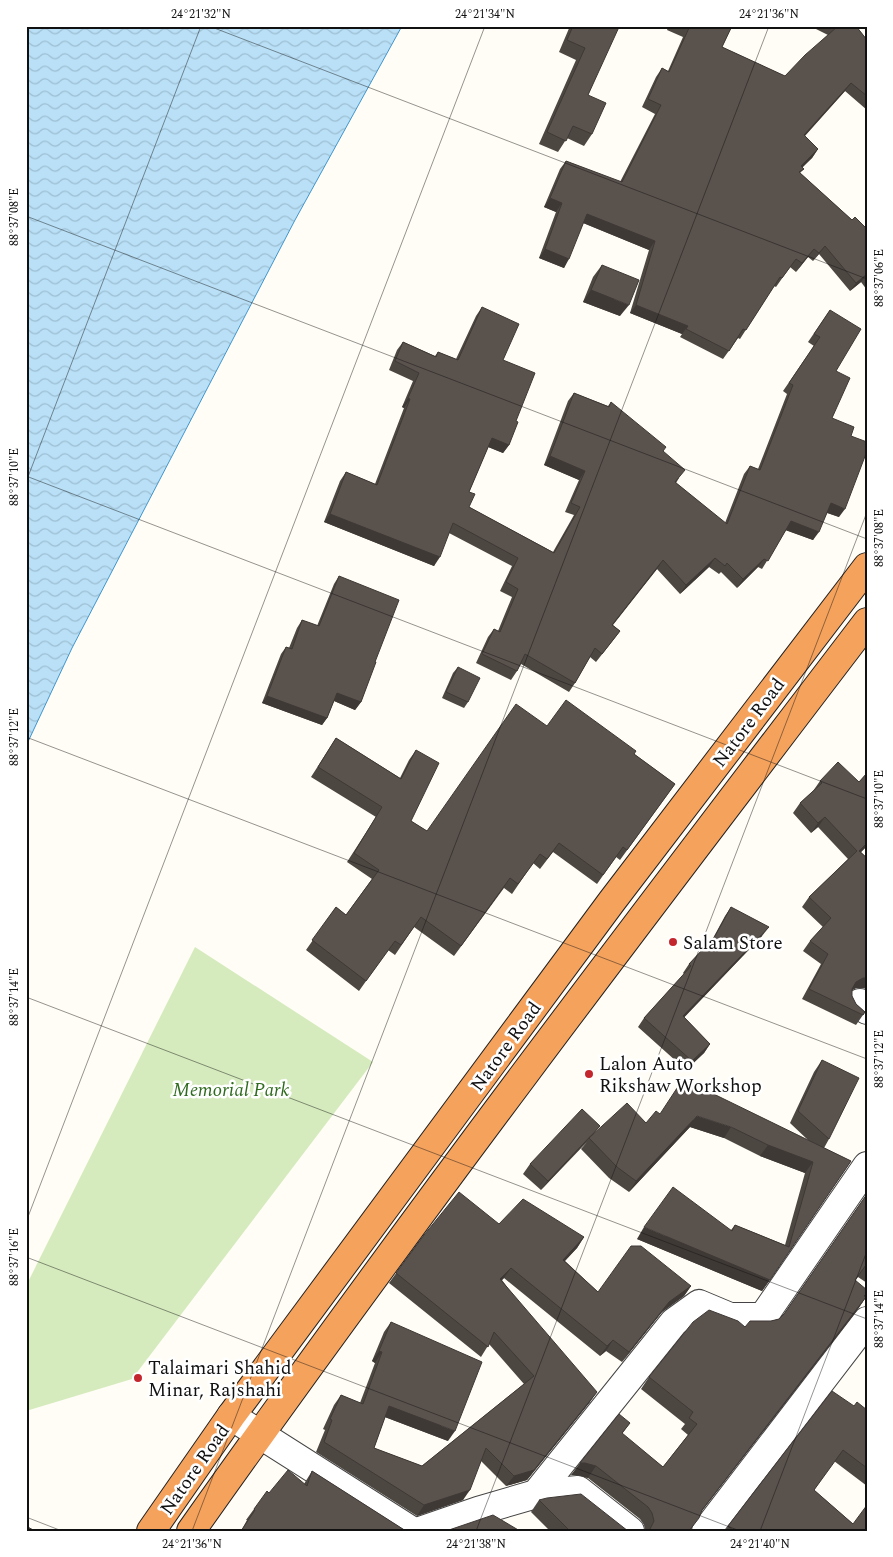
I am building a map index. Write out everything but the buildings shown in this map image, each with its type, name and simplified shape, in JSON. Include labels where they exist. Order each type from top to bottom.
[{"type":"highway","name":"Natore Road","points":[[151,1531],[231,1416],[612,901],[867,567]]},
{"type":"highway","points":[[191,1531],[259,1434],[563,1022],[867,622]]},
{"type":"street","points":[[536,1494],[674,1322],[699,1304],[730,1317],[763,1318],[867,1166]]},
{"type":"street","points":[[706,1531],[867,1321]]},
{"type":"street","points":[[231,1416],[412,1531]]},
{"type":"street","points":[[420,1531],[536,1494],[578,1490],[630,1531]]},
{"type":"green space","name":"Memorial Park","points":[[195,947],[373,1062],[132,1379],[26,1411],[26,1286]]},
{"type":"water","points":[[26,26],[402,26],[295,220],[72,648],[26,746]]},
{"type":"place","name":"Salam Store","points":[[673,942]]},
{"type":"place","name":"Lalon Auto Rikshaw Workshop","points":[[589,1074]]},
{"type":"place","name":"Talaimari Shahid Minar, Rajshahi","points":[[138,1378]]}]
